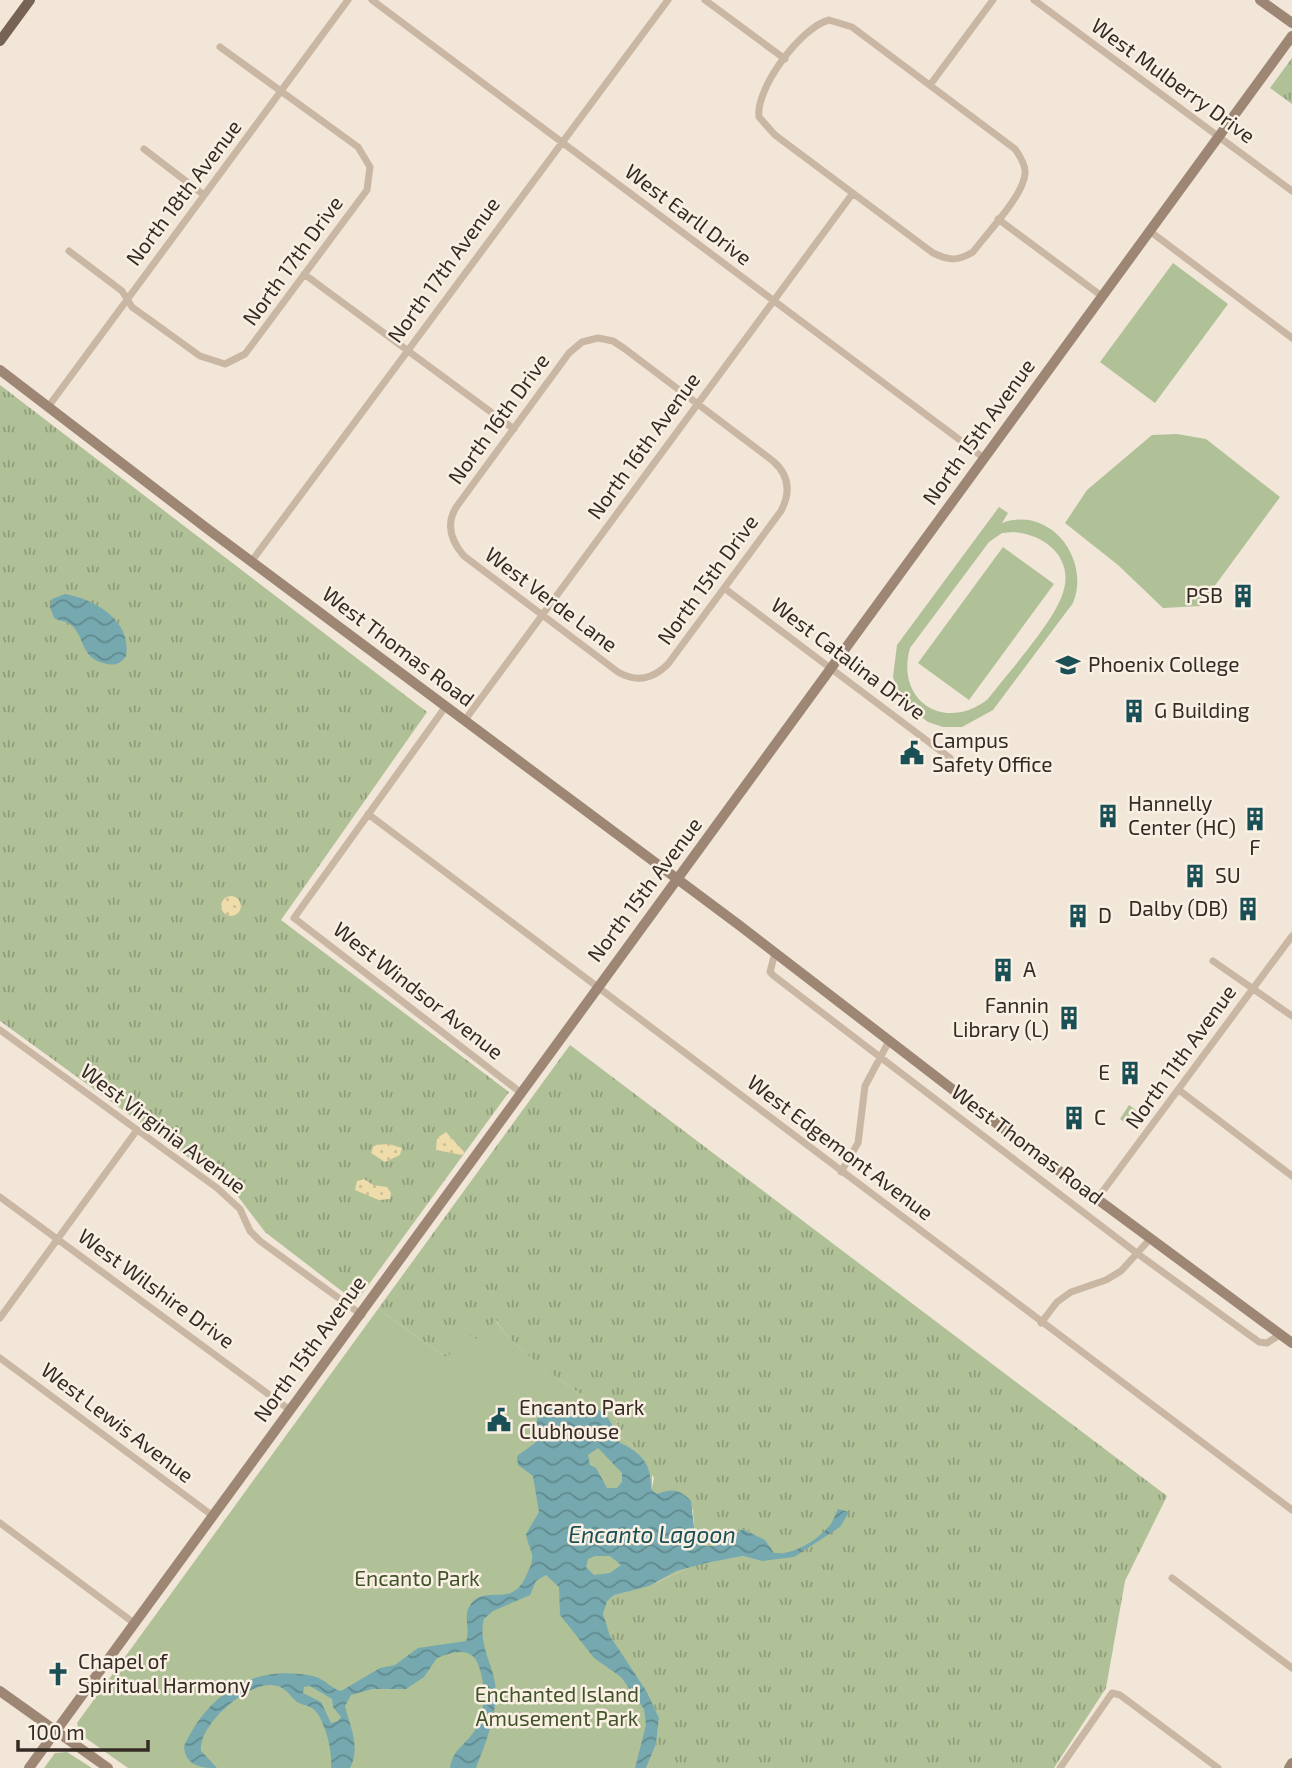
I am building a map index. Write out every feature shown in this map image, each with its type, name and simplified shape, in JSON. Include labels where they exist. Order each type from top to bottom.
[{"type":"main road","points":[[0,41],[30,0]]},
{"type":"street","name":"North 18th Avenue","points":[[48,407],[348,0]]},
{"type":"street","name":"West Earll Drive","points":[[372,0],[984,457]]},
{"type":"street","name":"North 17th Avenue","points":[[251,562],[668,0]]},
{"type":"street","points":[[705,0],[785,60]]},
{"type":"street","points":[[930,85],[993,0]]},
{"type":"street","name":"West Mulberry Drive","points":[[1034,0],[1292,191]]},
{"type":"street","points":[[1260,0],[1292,23]]},
{"type":"street","points":[[839,21],[852,27],[930,85],[1015,149],[1023,160],[1025,173],[1020,189],[973,251],[955,261],[933,253],[775,135],[759,117],[762,92],[809,28],[820,22],[839,21]]},
{"type":"street","name":"North 15th Avenue","points":[[29,1768],[362,1315],[398,1260],[520,1092],[1292,36]]},
{"type":"street","points":[[220,47],[280,92]]},
{"type":"street","name":"North 17th Drive","points":[[127,299],[133,308],[200,356],[225,364],[245,354],[367,190],[370,167],[358,147],[280,92]]},
{"type":"street","points":[[144,149],[204,195]]},
{"type":"street","name":"North 16th Avenue","points":[[465,720],[853,193]]},
{"type":"street","points":[[998,219],[1103,296]]},
{"type":"street","points":[[1151,232],[1292,338]]},
{"type":"street","points":[[69,251],[127,299]]},
{"type":"street","points":[[304,274],[514,429]]},
{"type":"street","name":"North 16th Drive","points":[[451,537],[453,512],[569,353],[582,342],[598,338],[613,341],[696,403]]},
{"type":"street","name":"West Thomas Road","points":[[0,370],[251,562],[1292,1343]]},
{"type":"street","name":"North 15th Drive","points":[[639,679],[657,674],[668,664],[781,510],[787,498],[784,473],[774,461],[696,403]]},
{"type":"street","name":"West Verde Lane","points":[[451,537],[464,556],[618,672],[639,679]]},
{"type":"street","name":"West Catalina Drive","points":[[724,588],[950,758]]},
{"type":"street","points":[[368,814],[446,706]]},
{"type":"street","name":"West Windsor Avenue","points":[[368,814],[295,918],[520,1092]]},
{"type":"street","name":"West Edgemont Avenue","points":[[368,814],[1292,1510]]},
{"type":"street","name":"North 11th Avenue","points":[[1097,1199],[1292,936]]},
{"type":"street","name":"West Thomas Road","points":[[775,953],[770,972],[774,976],[1138,1254],[1259,1342],[1267,1343],[1281,1334]]},
{"type":"street","points":[[1213,961],[1292,1016]]},
{"type":"street","name":"West Virginia Avenue","points":[[0,1030],[231,1200],[260,1241],[362,1315]]},
{"type":"street","points":[[841,1172],[858,1143],[865,1086],[889,1041]]},
{"type":"street","points":[[1179,1090],[1292,1176]]},
{"type":"street","points":[[0,1318],[137,1130]]},
{"type":"street","name":"West Wilshire Drive","points":[[0,1197],[290,1410]]},
{"type":"street","points":[[1041,1323],[1056,1302],[1071,1292],[1106,1280],[1138,1254],[1150,1238]]},
{"type":"street","name":"West Lewis Avenue","points":[[0,1358],[213,1516]]},
{"type":"street","points":[[0,1523],[134,1623]]},
{"type":"street","points":[[1172,1578],[1292,1668]]},
{"type":"street","points":[[0,1691],[108,1768]]},
{"type":"street","points":[[1060,1768],[1112,1693],[1120,1695],[1218,1768]]},
{"type":"street","points":[[1289,1768],[1292,1763]]},
{"type":"green space","points":[[1292,58],[1292,104],[1270,88]]},
{"type":"green space","points":[[1173,263],[1228,304],[1155,403],[1100,362]]},
{"type":"green space","points":[[0,385],[427,712],[281,920],[509,1092],[356,1302],[265,1232],[233,1190],[0,1021]]},
{"type":"green space","points":[[1177,434],[1206,439],[1280,497],[1200,606],[1163,608],[1118,565],[1065,523],[1087,490],[1152,435]]},
{"type":"green space","points":[[999,507],[1008,513],[1002,523],[1020,519],[1036,522],[1050,529],[1062,540],[1071,554],[1076,569],[1077,586],[1073,603],[993,710],[962,727],[943,727],[928,722],[903,703],[893,677],[897,645]],"holes":[[[1002,533],[1026,534],[1048,544],[1062,562],[1065,585],[1056,609],[988,699],[972,709],[956,713],[940,712],[927,706],[910,683],[907,667],[910,648],[989,542]]]},
{"type":"green space","points":[[1003,547],[1054,584],[969,700],[918,663]]},
{"type":"green space","points":[[570,1045],[1167,1496],[1125,1581],[1106,1688],[1054,1768],[646,1768],[656,1744],[659,1718],[647,1692],[609,1636],[603,1619],[605,1603],[614,1595],[658,1582],[694,1565],[743,1556],[762,1561],[738,1531],[715,1546],[705,1546],[694,1529],[693,1510],[663,1488],[652,1488],[654,1478],[637,1450],[621,1437],[616,1420],[518,1347],[496,1320],[482,1343],[447,1358],[378,1309]]},
{"type":"green space","points":[[1129,1105],[1144,1116],[1134,1129],[1120,1119]]},
{"type":"green space","name":"Encanto Park","points":[[378,1309],[447,1358],[465,1332],[482,1342],[495,1319],[505,1333],[533,1360],[616,1420],[621,1437],[637,1450],[652,1473],[652,1488],[675,1488],[691,1501],[694,1529],[705,1546],[715,1546],[743,1529],[754,1532],[768,1544],[762,1561],[743,1556],[694,1565],[649,1586],[614,1595],[605,1603],[603,1619],[610,1636],[647,1692],[659,1718],[656,1744],[646,1768],[128,1768],[80,1734],[77,1723]]},
{"type":"green space","points":[[67,1752],[92,1768],[44,1768],[55,1753]]},
{"type":"sand","points":[[231,896],[238,899],[241,906],[238,913],[231,916],[224,913],[221,906],[224,899]]},
{"type":"sand","points":[[446,1132],[465,1153],[462,1155],[436,1150],[437,1138]]},
{"type":"sand","points":[[389,1144],[402,1148],[400,1155],[385,1162],[371,1153],[374,1145]]},
{"type":"sand","points":[[364,1179],[373,1185],[387,1187],[391,1193],[390,1199],[379,1200],[355,1190],[357,1181]]},
{"type":"water","points":[[65,594],[99,606],[117,622],[126,643],[126,656],[122,660],[113,665],[98,661],[87,652],[70,624],[54,618],[50,607],[52,599]]},
{"type":"water","name":"Encanto Lagoon","points":[[558,1403],[600,1410],[611,1424],[619,1442],[644,1460],[651,1480],[651,1489],[657,1494],[678,1492],[691,1501],[694,1529],[705,1546],[715,1546],[743,1529],[765,1540],[774,1553],[789,1552],[819,1536],[831,1523],[838,1509],[849,1512],[840,1527],[794,1557],[762,1561],[743,1556],[706,1563],[676,1571],[649,1586],[614,1595],[607,1601],[603,1614],[610,1636],[647,1692],[659,1718],[656,1744],[646,1768],[635,1768],[646,1725],[644,1709],[621,1677],[594,1658],[560,1615],[559,1587],[546,1575],[536,1581],[530,1595],[493,1611],[484,1619],[484,1644],[496,1694],[491,1726],[476,1768],[450,1768],[455,1754],[470,1737],[479,1721],[484,1692],[475,1658],[461,1652],[437,1658],[424,1677],[406,1689],[372,1689],[351,1695],[345,1706],[355,1745],[350,1768],[331,1768],[327,1736],[317,1713],[275,1685],[261,1686],[249,1691],[215,1718],[202,1741],[201,1751],[217,1768],[200,1766],[187,1758],[184,1746],[206,1711],[220,1697],[252,1679],[291,1673],[313,1676],[341,1691],[380,1668],[395,1665],[418,1648],[466,1641],[467,1613],[471,1604],[477,1598],[514,1591],[520,1586],[531,1563],[532,1555],[526,1534],[539,1512],[533,1476],[518,1465],[517,1456],[535,1443],[539,1436],[536,1423],[541,1410]],"holes":[[[598,1448],[622,1473],[622,1482],[617,1488],[607,1488],[596,1468],[590,1465],[588,1455]],[[610,1556],[621,1565],[610,1573],[594,1575],[586,1567],[588,1559]],[[310,1686],[332,1699],[333,1707],[341,1717],[338,1721],[331,1723],[321,1702],[303,1693],[304,1687]]]},
{"type":"place","name":"PSB","points":[[1243,596]]},
{"type":"place","name":"Phoenix College","points":[[1068,665]]},
{"type":"place","name":"G Building","points":[[1134,711]]},
{"type":"place","name":"Campus Safety Office","points":[[912,753]]},
{"type":"place","name":"Hannelly Center (HC)","points":[[1108,816]]},
{"type":"place","name":"F","points":[[1255,819]]},
{"type":"place","name":"SU","points":[[1195,876]]},
{"type":"place","name":"Dalby (DB)","points":[[1248,909]]},
{"type":"place","name":"D","points":[[1078,916]]},
{"type":"place","name":"A","points":[[1003,970]]},
{"type":"place","name":"Fannin Library (L)","points":[[1069,1018]]},
{"type":"place","name":"E","points":[[1130,1073]]},
{"type":"place","name":"C","points":[[1074,1118]]},
{"type":"place","name":"Encanto Park Clubhouse","points":[[499,1420]]},
{"type":"place","name":"Chapel of Spiritual Harmony","points":[[58,1674]]},
{"type":"park label","name":"Enchanted Island Amusement Park","points":[[557,1707]]}]
